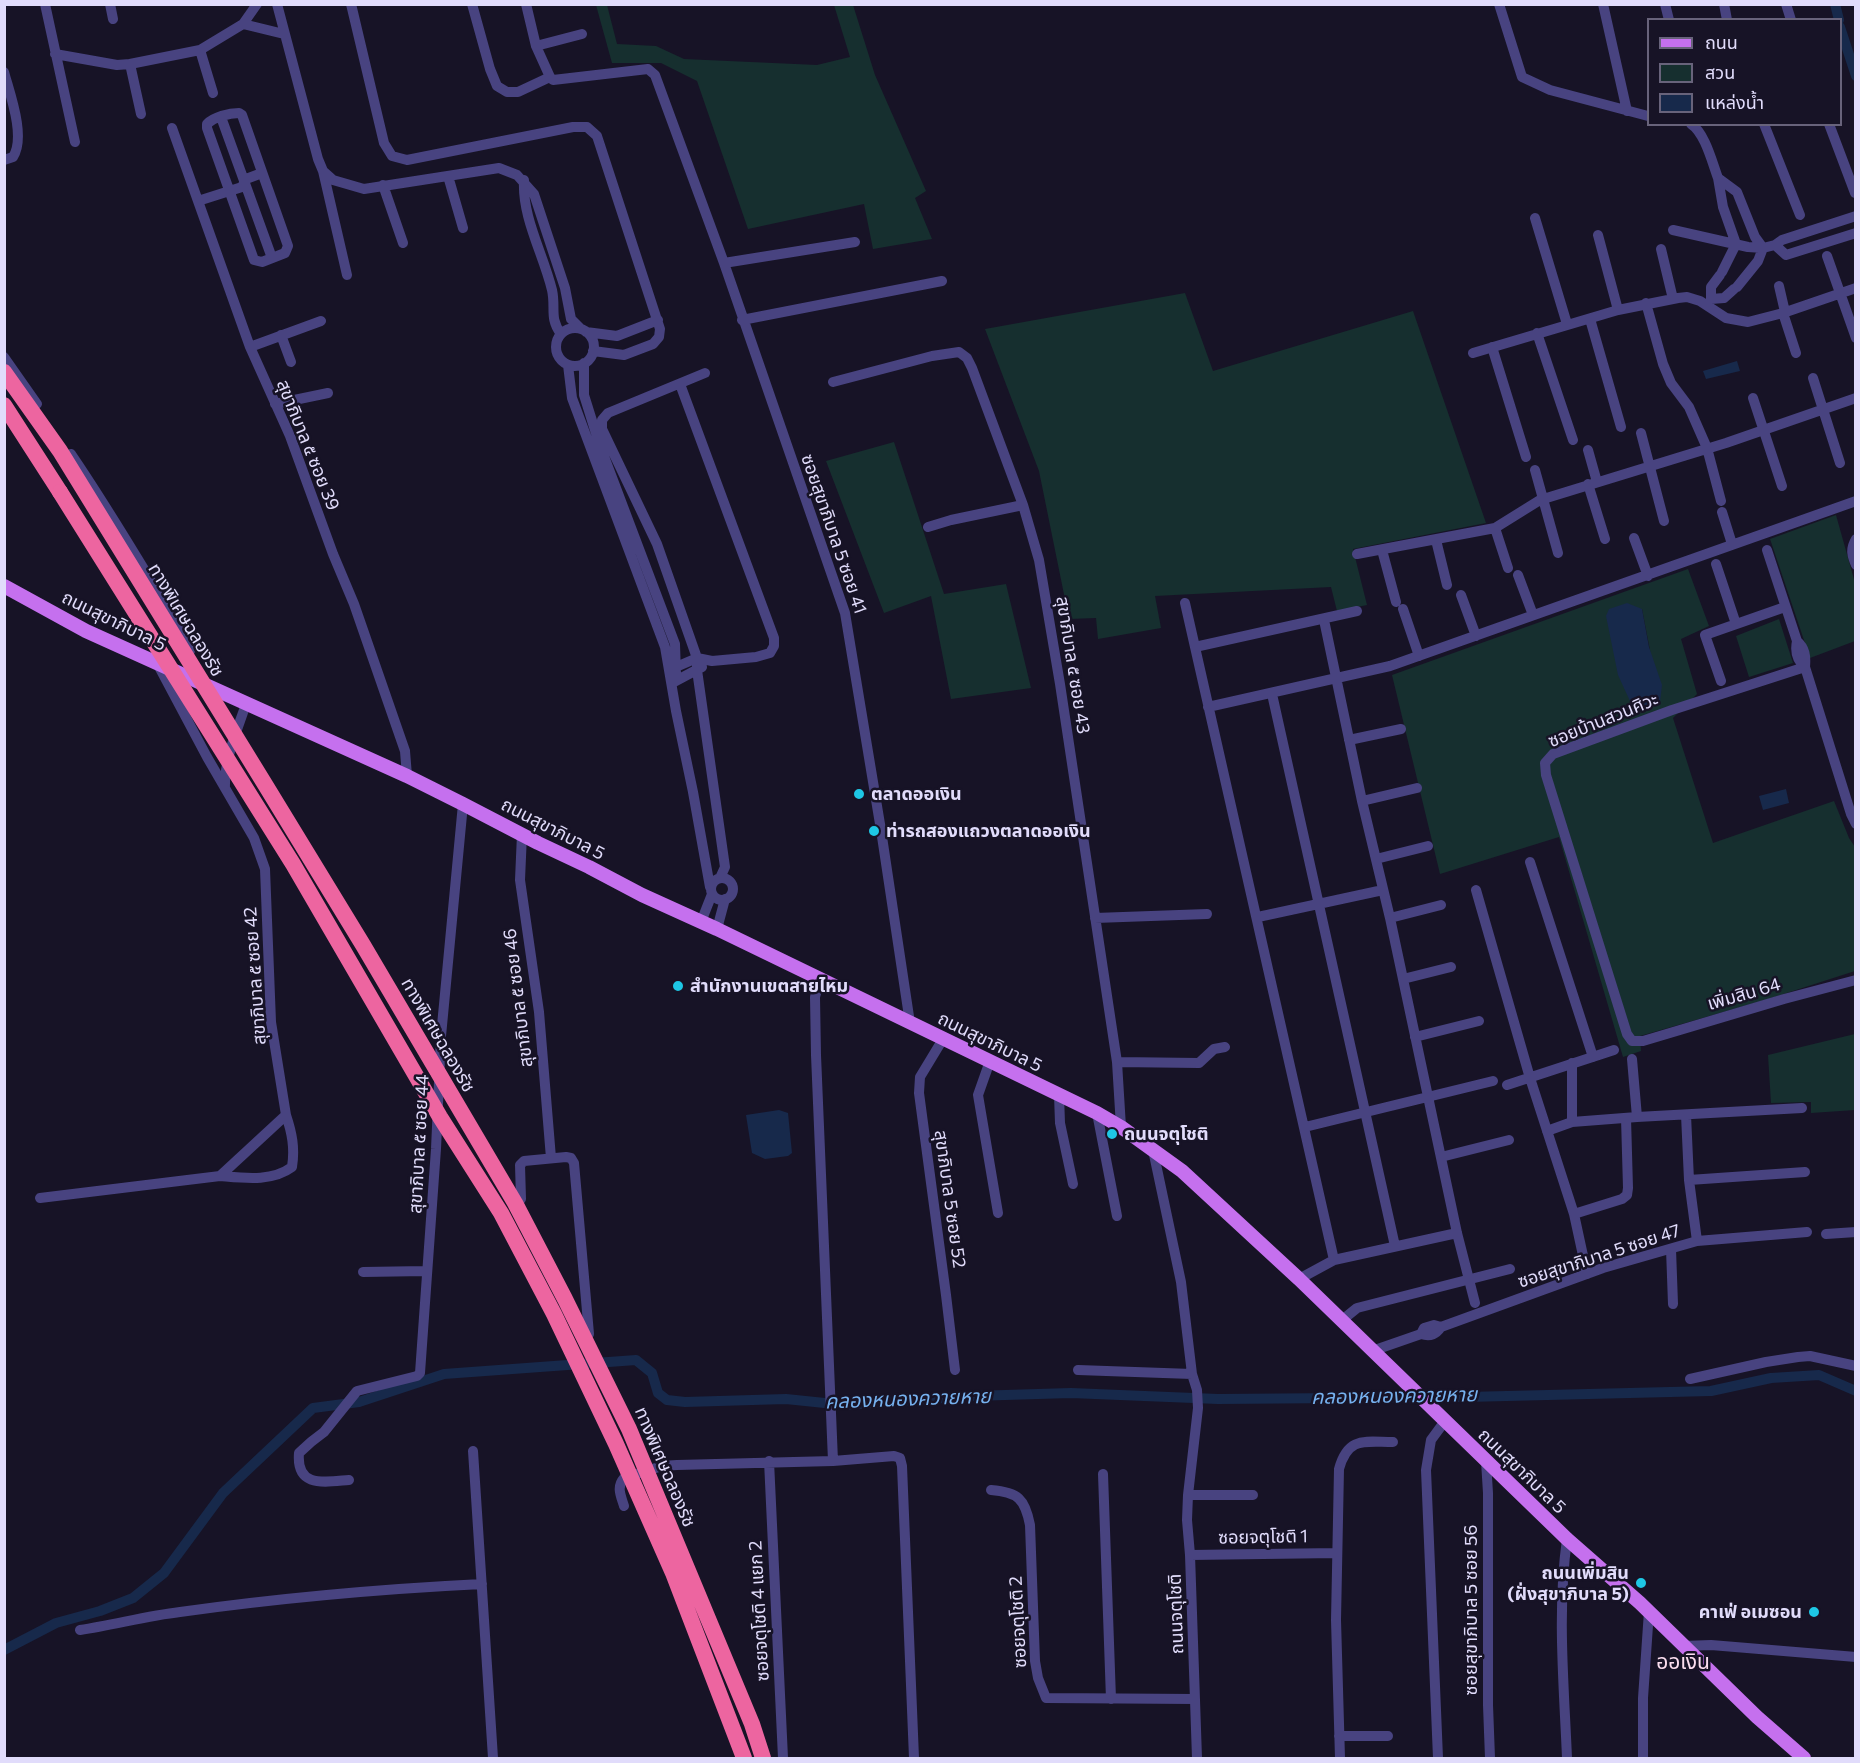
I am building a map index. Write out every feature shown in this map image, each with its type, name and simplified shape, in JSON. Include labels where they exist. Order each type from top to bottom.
[{"type":"highway","name":"ทางพิเศษฉลองรัช","points":[[4,372],[66,461],[266,786],[363,945],[514,1203],[565,1299],[629,1429],[752,1725],[763,1758]]},
{"type":"highway","name":"ทางพิเศษฉลองรัช","points":[[4,406],[87,532],[293,864],[440,1117],[501,1213],[554,1314],[616,1444],[673,1573],[744,1758]]},
{"type":"main road","name":"ถนนสุขาภิบาล 5","points":[[4,586],[87,631],[407,776],[642,895],[820,978],[1097,1113],[1121,1127],[1182,1171],[1299,1279],[1567,1539],[1649,1611],[1757,1717],[1804,1758]]},
{"type":"street","points":[[45,4],[75,142]]},
{"type":"street","points":[[110,4],[113,19]]},
{"type":"street","points":[[56,54],[129,64],[200,50],[243,24],[257,4]]},
{"type":"street","points":[[277,4],[323,171],[347,275]]},
{"type":"street","points":[[351,4],[384,143],[392,156],[407,160],[573,127],[588,127],[597,136],[660,329],[659,337],[653,344],[624,355],[593,351]]},
{"type":"street","points":[[472,4],[490,69],[497,86],[507,92],[518,92],[550,77],[536,46],[526,4]]},
{"type":"street","points":[[1499,4],[1522,77],[1550,90],[1647,116]]},
{"type":"street","points":[[1603,4],[1627,111]]},
{"type":"street","points":[[243,24],[284,34]]},
{"type":"street","points":[[536,46],[582,34]]},
{"type":"street","points":[[200,50],[213,93]]},
{"type":"street","points":[[129,64],[141,114]]},
{"type":"street","name":"ซอยสุขาภิบาล 5 ซอย 41","points":[[550,77],[556,81],[639,69],[648,69],[655,75],[724,263],[845,613],[910,1023]]},
{"type":"street","points":[[4,72],[18,130],[18,146],[13,157],[4,160]]},
{"type":"street","points":[[239,113],[242,115],[288,246],[285,253],[262,262],[254,260],[207,128],[208,122],[221,117],[239,113]]},
{"type":"street","points":[[221,117],[272,258]]},
{"type":"street","points":[[1693,126],[1702,136],[1718,178],[1723,207],[1736,244],[1711,287],[1709,303]]},
{"type":"street","points":[[1765,126],[1800,215]]},
{"type":"street","points":[[1830,126],[1855,194]]},
{"type":"street","name":"สุขาภิบาล ๕ ซอย 39","points":[[172,128],[250,347],[290,436],[333,554],[354,604],[405,751],[407,776]]},
{"type":"street","points":[[323,171],[333,180],[364,189],[499,168],[518,175],[534,194],[565,288],[571,319],[583,330],[592,340],[593,351],[584,363],[573,366],[560,358],[557,354],[556,343],[561,334],[570,328],[583,330],[617,336],[657,321]]},
{"type":"street","points":[[198,201],[242,187],[244,182],[262,172]]},
{"type":"street","points":[[448,176],[463,228]]},
{"type":"street","points":[[1718,178],[1737,192],[1755,237],[1763,248]]},
{"type":"street","points":[[524,180],[523,197],[552,291],[553,324],[561,334]]},
{"type":"street","points":[[383,185],[403,243]]},
{"type":"street","points":[[1673,230],[1748,247],[1763,248],[1856,216]]},
{"type":"street","points":[[1535,218],[1567,324]]},
{"type":"street","points":[[1775,245],[1786,255],[1856,233]]},
{"type":"street","points":[[1598,236],[1618,310]]},
{"type":"street","points":[[724,263],[855,242]]},
{"type":"street","points":[[538,248],[551,243]]},
{"type":"street","points":[[1709,303],[1724,297],[1736,288],[1758,261],[1763,248]]},
{"type":"street","points":[[1661,249],[1673,299]]},
{"type":"street","points":[[1827,256],[1856,338]]},
{"type":"street","points":[[742,320],[942,281]]},
{"type":"street","points":[[1779,286],[1796,353]]},
{"type":"street","points":[[552,291],[565,288]]},
{"type":"street","points":[[1473,353],[1646,303],[1687,297],[1709,303],[1726,318],[1748,322],[1856,288]]},
{"type":"street","points":[[1646,303],[1663,364],[1671,383],[1689,407],[1707,448],[1732,544]]},
{"type":"street","points":[[1590,319],[1621,427]]},
{"type":"street","points":[[250,347],[321,321]]},
{"type":"street","points":[[1537,333],[1573,440]]},
{"type":"street","points":[[281,335],[291,362]]},
{"type":"street","points":[[1492,347],[1526,457]]},
{"type":"street","name":"สุขาภิบาล ๕ ซอย 43","points":[[833,382],[932,356],[959,352],[967,358],[972,368],[1023,506],[1039,560],[1117,1062],[1121,1127]]},
{"type":"street","points":[[4,357],[100,497],[183,635],[193,662],[192,677]]},
{"type":"street","points":[[584,363],[584,395],[599,443],[675,644],[672,669]]},
{"type":"street","points":[[568,364],[572,398],[672,669],[676,711],[711,891],[717,899],[725,899]]},
{"type":"street","points":[[705,373],[608,413],[602,420],[602,429],[657,544],[697,658],[725,867],[720,878]]},
{"type":"street","points":[[1813,378],[1840,463]]},
{"type":"street","points":[[672,669],[697,658],[712,661],[756,657],[770,653],[774,646],[774,638],[680,384]]},
{"type":"street","points":[[275,404],[328,393]]},
{"type":"street","points":[[1753,398],[1782,486]]},
{"type":"street","points":[[1357,554],[1495,528],[1543,499],[1763,430],[1856,398]]},
{"type":"street","points":[[1641,433],[1664,520]]},
{"type":"street","points":[[1588,450],[1605,539]]},
{"type":"street","points":[[1535,470],[1558,554]]},
{"type":"street","points":[[1208,707],[1390,666],[1856,501]]},
{"type":"street","points":[[928,527],[951,520],[1023,506]]},
{"type":"street","points":[[1495,528],[1508,568]]},
{"type":"street","points":[[1634,538],[1648,576]]},
{"type":"street","points":[[1856,539],[1852,546],[1852,556],[1856,566]]},
{"type":"street","points":[[1436,540],[1447,585]]},
{"type":"street","points":[[1382,550],[1399,606],[1419,656]]},
{"type":"street","points":[[1767,550],[1797,641],[1795,650],[1799,663],[1805,667],[1856,824]]},
{"type":"street","points":[[1716,564],[1736,624]]},
{"type":"street","points":[[1518,575],[1533,615]]},
{"type":"street","points":[[1461,595],[1476,636]]},
{"type":"street","points":[[1185,603],[1334,1260]]},
{"type":"street","points":[[1721,681],[1705,635],[1785,607]]},
{"type":"street","points":[[1195,647],[1358,611]]},
{"type":"street","points":[[1324,620],[1457,1233],[1475,1303]]},
{"type":"street","points":[[674,682],[712,661]]},
{"type":"street","name":"สุขาภิบาล ๕ ซอย 42","points":[[157,662],[207,757],[255,838],[265,869],[271,1022],[286,1115],[292,1132],[294,1152],[292,1167],[284,1172],[251,1179],[220,1176]]},
{"type":"street","name":"ซอยบ้านสวนศิวะ","points":[[1643,1041],[1632,1041],[1627,1034],[1546,775],[1545,763],[1553,754],[1672,710],[1805,667]]},
{"type":"street","points":[[1272,694],[1395,1246]]},
{"type":"street","points":[[225,788],[231,748],[246,704]]},
{"type":"street","points":[[1349,740],[1401,729]]},
{"type":"street","points":[[1362,801],[1417,788]]},
{"type":"street","name":"สุขาภิบาล ๕ ซอย 44","points":[[349,1480],[321,1482],[307,1478],[301,1473],[298,1463],[299,1453],[324,1432],[357,1391],[417,1376],[420,1373],[436,1149],[441,1036],[463,804]]},
{"type":"street","name":"สุขาภิบาล ๕ ซอย 46","points":[[522,834],[520,880],[539,1012],[551,1158]]},
{"type":"street","points":[[1376,859],[1428,846]]},
{"type":"street","points":[[1530,862],[1593,1057]]},
{"type":"street","points":[[701,922],[714,881],[720,878],[727,879],[732,884],[730,895],[725,899],[717,929]]},
{"type":"street","points":[[1258,917],[1383,890]]},
{"type":"street","points":[[1476,890],[1530,1077],[1574,1214],[1587,1274]]},
{"type":"street","points":[[1390,918],[1441,905]]},
{"type":"street","points":[[1095,918],[1208,914]]},
{"type":"street","points":[[1403,978],[1451,967]]},
{"type":"street","points":[[820,978],[815,997],[816,1043],[833,1461]]},
{"type":"street","name":"เพิ่มสิน 64","points":[[1643,1041],[1856,980]]},
{"type":"street","points":[[1414,1037],[1479,1021]]},
{"type":"street","name":"สุขาภิบาล 5 ซอย 52","points":[[943,1039],[920,1077],[919,1093],[955,1370]]},
{"type":"street","points":[[1117,1062],[1199,1063],[1214,1049],[1225,1047]]},
{"type":"street","points":[[1507,1085],[1614,1050]]},
{"type":"street","points":[[1574,1214],[1622,1199],[1627,1195],[1632,1059]]},
{"type":"street","points":[[990,1061],[978,1095],[998,1213]]},
{"type":"street","points":[[1572,1063],[1572,1122]]},
{"type":"street","points":[[1305,1127],[1493,1081]]},
{"type":"street","points":[[1059,1095],[1060,1123],[1073,1184]]},
{"type":"street","points":[[1547,1131],[1572,1122],[1802,1108]]},
{"type":"street","points":[[1097,1113],[1117,1216]]},
{"type":"street","points":[[40,1198],[220,1176],[286,1115]]},
{"type":"street","points":[[1686,1115],[1689,1180],[1697,1241]]},
{"type":"street","points":[[1441,1157],[1509,1140]]},
{"type":"street","name":"ถนนจตุโชติ","points":[[1153,1150],[1181,1282],[1192,1374],[1197,1390],[1198,1408],[1187,1520],[1197,1758]]},
{"type":"street","points":[[521,1199],[520,1165],[524,1161],[571,1158],[574,1163],[589,1334]]},
{"type":"street","points":[[1689,1180],[1805,1172]]},
{"type":"street","points":[[1826,1234],[1856,1232]]},
{"type":"street","points":[[1299,1279],[1334,1260],[1457,1233]]},
{"type":"street","name":"ซอยสุขาภิบาล 5 ซอย 47","points":[[1372,1351],[1421,1334],[1428,1336],[1437,1333],[1442,1327],[1587,1274],[1697,1241],[1808,1233]]},
{"type":"street","points":[[1671,1250],[1673,1304]]},
{"type":"street","points":[[1341,1321],[1357,1308],[1510,1269]]},
{"type":"street","points":[[363,1272],[426,1271]]},
{"type":"street","points":[[1690,1379],[1798,1356],[1810,1356],[1856,1366]]},
{"type":"street","points":[[1078,1370],[1192,1374]]},
{"type":"street","points":[[1438,1758],[1426,1470],[1431,1440],[1445,1421]]},
{"type":"street","points":[[1340,1758],[1336,1620],[1341,1462],[1354,1444],[1393,1442]]},
{"type":"street","points":[[473,1451],[493,1758]]},
{"type":"street","points":[[624,1506],[620,1494],[620,1482],[624,1478],[662,1466],[768,1461],[833,1461],[894,1456],[900,1458],[914,1758]]},
{"type":"street","name":"ซอยจตุโชติ 4 แยก 2","points":[[768,1461],[783,1758]]},
{"type":"street","name":"ซอยสุขาภิบาล 5 ซอย 56","points":[[1486,1461],[1490,1758]]},
{"type":"street","points":[[1103,1474],[1111,1699]]},
{"type":"street","name":"ซอยจตุโชติ 2","points":[[991,1490],[1014,1494],[1027,1509],[1030,1525],[1035,1660],[1038,1678],[1046,1698],[1195,1699]]},
{"type":"street","points":[[1188,1495],[1253,1494]]},
{"type":"street","points":[[1567,1539],[1563,1563],[1562,1630],[1567,1758]]},
{"type":"street","name":"ซอยจตุโชติ 1","points":[[1190,1555],[1337,1553]]},
{"type":"street","points":[[80,1630],[162,1614],[280,1600],[418,1587],[482,1584]]},
{"type":"street","points":[[1643,1758],[1643,1698],[1649,1611]]},
{"type":"street","points":[[1683,1646],[1722,1645],[1856,1657]]},
{"type":"street","points":[[1339,1736],[1388,1736]]},
{"type":"green space","points":[[596,5],[607,5],[617,44],[656,46],[684,59],[817,65],[850,57],[834,5],[853,5],[875,75],[926,191],[915,198],[932,239],[873,249],[864,204],[748,229],[697,81],[661,63],[612,63]]},
{"type":"green space","points":[[1185,293],[1213,371],[1413,311],[1486,523],[1353,549],[1367,605],[1337,611],[1331,587],[1155,596],[1161,628],[1098,639],[1096,618],[1069,619],[1039,471],[985,329]]},
{"type":"green space","points":[[894,442],[944,594],[1006,584],[1031,688],[951,699],[931,596],[884,613],[826,461]]},
{"type":"green space","points":[[1836,515],[1855,583],[1855,641],[1810,658],[1770,539]]},
{"type":"green space","points":[[1688,569],[1709,626],[1681,639],[1697,694],[1673,718],[1713,843],[1834,801],[1855,847],[1855,971],[1640,1036],[1641,1051],[1623,1057],[1559,837],[1440,874],[1392,675]],"holes":[[[1642,609],[1660,702],[1635,712]]]},
{"type":"green space","points":[[1779,619],[1793,663],[1749,677],[1736,636]]},
{"type":"green space","points":[[1855,1034],[1855,1110],[1811,1113],[1811,1102],[1771,1103],[1768,1055]]},
{"type":"water","points":[[1737,361],[1740,371],[1706,379],[1703,371]]},
{"type":"water","points":[[1627,603],[1642,609],[1649,647],[1662,685],[1660,702],[1635,712],[1618,675],[1606,616],[1609,609]]},
{"type":"water","points":[[1786,789],[1789,803],[1763,810],[1759,796]]},
{"type":"water","points":[[779,1110],[788,1113],[792,1153],[788,1156],[765,1159],[752,1153],[746,1115]]},
{"type":"waterway","points":[[1835,4],[1838,18]]},
{"type":"waterway","points":[[1842,33],[1856,76]]},
{"type":"waterway","name":"คลองหนองควายหาย","points":[[4,1650],[56,1623],[100,1611],[133,1598],[164,1573],[223,1493],[313,1408],[359,1402],[444,1374],[636,1360],[652,1373],[658,1393],[667,1400],[685,1402],[786,1399],[844,1405],[972,1396],[1071,1393],[1218,1399],[1466,1397],[1711,1391],[1771,1378],[1819,1375],[1856,1391]]},
{"type":"place","name":"ตลาดออเงิน","points":[[859,794]]},
{"type":"place","name":"ท่ารถสองแถวงตลาดออเงิน","points":[[874,831]]},
{"type":"place","name":"สำนักงานเขตสายไหม","points":[[678,986]]},
{"type":"place","name":"ถนนจตุโชติ","points":[[1112,1134]]},
{"type":"place","name":"ถนนเพิ่มสิน (ฝั่งสุขาภิบาล 5)","points":[[1641,1583]]},
{"type":"place","name":"คาเฟ่ อเมซอน","points":[[1814,1612]]},
{"type":"district","name":"ออเงิน","points":[[1683,1662]]}]
